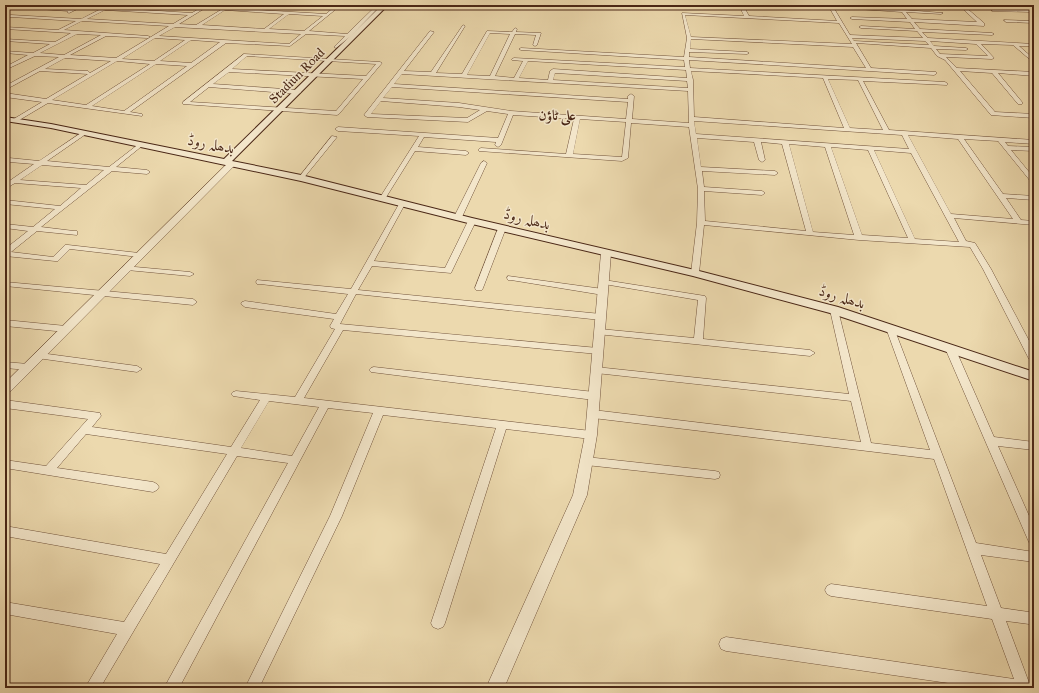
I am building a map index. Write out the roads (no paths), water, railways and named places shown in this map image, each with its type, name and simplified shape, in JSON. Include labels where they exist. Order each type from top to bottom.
[{"type":"main road","name":"Stadiun Road","points":[[229,163],[385,5]]},
{"type":"main road","name":"بدھلہ روڈ","points":[[9,120],[84,133],[301,178],[472,221],[695,273],[834,310],[1034,377]]},
{"type":"street","points":[[5,8],[12,5],[74,10]]},
{"type":"street","points":[[56,18],[84,5]]},
{"type":"street","points":[[59,31],[112,5]]},
{"type":"street","points":[[155,37],[290,45],[339,5]]},
{"type":"street","points":[[336,47],[379,5]]},
{"type":"street","points":[[742,5],[747,18]]},
{"type":"street","points":[[830,5],[869,69]]},
{"type":"street","points":[[879,5],[883,10]]},
{"type":"street","points":[[844,7],[860,28],[993,35],[963,7],[898,5]]},
{"type":"street","points":[[898,5],[932,47],[939,55],[947,59],[993,114],[1033,117]]},
{"type":"street","points":[[988,5],[1007,22],[1034,22]]},
{"type":"street","points":[[934,6],[951,23]]},
{"type":"street","points":[[1024,6],[1033,12]]},
{"type":"street","points":[[1024,6],[1034,7]]},
{"type":"street","points":[[9,120],[169,24],[203,7],[209,7]]},
{"type":"street","points":[[9,120],[50,101],[194,14],[203,7]]},
{"type":"street","points":[[844,7],[941,13]]},
{"type":"street","points":[[104,9],[194,14]]},
{"type":"street","points":[[217,9],[327,15]]},
{"type":"street","points":[[198,26],[224,9]]},
{"type":"street","points":[[993,10],[1033,12]]},
{"type":"street","points":[[265,30],[288,13]]},
{"type":"street","points":[[695,273],[701,223],[701,189],[691,122],[690,80],[686,59],[689,40],[683,14],[840,22]]},
{"type":"street","points":[[5,17],[56,18],[349,34]]},
{"type":"street","points":[[852,18],[982,24]]},
{"type":"street","points":[[433,74],[463,26]]},
{"type":"street","points":[[5,28],[148,37]]},
{"type":"street","points":[[464,76],[489,32],[514,31],[539,34],[534,45]]},
{"type":"street","points":[[492,78],[514,31]]},
{"type":"street","points":[[6,68],[77,32]]},
{"type":"street","points":[[432,32],[367,115],[468,120],[486,109]]},
{"type":"street","points":[[5,88],[106,34]]},
{"type":"street","points":[[848,36],[1034,45]]},
{"type":"street","points":[[87,107],[190,39]]},
{"type":"street","points":[[5,40],[56,43]]},
{"type":"street","points":[[689,40],[745,45]]},
{"type":"street","points":[[689,40],[966,49]]},
{"type":"street","points":[[125,113],[225,41]]},
{"type":"street","points":[[939,55],[992,58],[977,42]]},
{"type":"street","points":[[1014,44],[1034,62]]},
{"type":"street","points":[[800,48],[855,46]]},
{"type":"street","points":[[521,49],[934,73]]},
{"type":"street","points":[[687,50],[747,53]]},
{"type":"street","points":[[5,52],[192,64]]},
{"type":"street","points":[[235,54],[380,63],[337,112],[280,110],[185,103],[246,55]]},
{"type":"street","points":[[514,59],[945,84]]},
{"type":"street","points":[[516,79],[526,60]]},
{"type":"street","points":[[955,69],[1034,74]]},
{"type":"street","points":[[40,70],[88,73]]},
{"type":"street","points":[[228,70],[367,78]]},
{"type":"street","points":[[550,82],[553,71],[690,80]]},
{"type":"street","points":[[993,71],[1020,103]]},
{"type":"street","points":[[400,72],[690,90]]},
{"type":"street","points":[[825,78],[848,130]]},
{"type":"street","points":[[860,80],[887,133]]},
{"type":"street","points":[[390,84],[631,100]]},
{"type":"street","points":[[207,85],[298,92]]},
{"type":"street","points":[[481,150],[625,158],[631,87]]},
{"type":"street","points":[[5,95],[140,115]]},
{"type":"street","points":[[379,99],[459,105],[511,113],[628,122],[691,122],[1034,142]]},
{"type":"street","points":[[495,151],[511,113]]},
{"type":"street","points":[[569,156],[576,118]]},
{"type":"street","points":[[338,129],[500,140]]},
{"type":"street","points":[[5,187],[84,133]]},
{"type":"street","points":[[382,199],[424,134]]},
{"type":"street","points":[[904,134],[963,242],[972,245],[987,269],[1034,359]]},
{"type":"street","points":[[694,136],[913,151]]},
{"type":"street","points":[[301,178],[334,137]]},
{"type":"street","points":[[960,138],[1019,222]]},
{"type":"street","points":[[757,140],[762,160]]},
{"type":"street","points":[[1000,140],[1034,182]]},
{"type":"street","points":[[785,142],[810,234]]},
{"type":"street","points":[[5,254],[140,145]]},
{"type":"street","points":[[827,145],[859,238]]},
{"type":"street","points":[[870,148],[913,242]]},
{"type":"street","points":[[1006,148],[1033,150]]},
{"type":"street","points":[[414,149],[466,153]]},
{"type":"street","points":[[9,160],[147,172]]},
{"type":"street","points":[[5,390],[102,294],[229,163]]},
{"type":"street","points":[[458,217],[484,163]]},
{"type":"street","points":[[699,169],[775,173]]},
{"type":"street","points":[[5,180],[88,187]]},
{"type":"street","points":[[701,189],[762,193]]},
{"type":"street","points":[[1001,196],[1034,198]]},
{"type":"street","points":[[5,202],[62,208]]},
{"type":"street","points":[[402,204],[334,326],[598,351]]},
{"type":"street","points":[[950,216],[1034,223]]},
{"type":"street","points":[[369,263],[448,271],[472,221]]},
{"type":"street","points":[[701,223],[859,238],[972,245]]},
{"type":"street","points":[[5,226],[74,233]]},
{"type":"street","points":[[479,288],[502,228]]},
{"type":"street","points":[[5,254],[55,259],[68,247],[139,255]]},
{"type":"street","points":[[494,688],[580,495],[591,435],[606,253]]},
{"type":"street","points":[[127,268],[190,274]]},
{"type":"street","points":[[511,278],[702,298],[698,342]]},
{"type":"street","points":[[260,282],[601,317]]},
{"type":"street","points":[[5,284],[193,302]]},
{"type":"street","points":[[245,304],[339,317]]},
{"type":"street","points":[[834,310],[867,447]]},
{"type":"street","points":[[5,322],[66,329]]},
{"type":"street","points":[[298,401],[341,326]]},
{"type":"street","points":[[726,644],[1024,687],[936,455],[890,328]]},
{"type":"street","points":[[600,332],[810,353]]},
{"type":"street","points":[[950,348],[992,441],[1034,540]]},
{"type":"street","points":[[40,356],[137,368]]},
{"type":"street","points":[[5,365],[28,367]]},
{"type":"street","points":[[374,370],[594,396]]},
{"type":"street","points":[[596,370],[855,398]]},
{"type":"street","points":[[236,394],[591,435]]},
{"type":"street","points":[[92,688],[266,398]]},
{"type":"street","points":[[5,404],[96,416],[49,470]]},
{"type":"street","points":[[170,688],[325,404]]},
{"type":"street","points":[[252,688],[336,516],[379,411]]},
{"type":"street","points":[[592,414],[936,455]]},
{"type":"street","points":[[438,623],[502,425]]},
{"type":"street","points":[[84,430],[294,460]]},
{"type":"street","points":[[992,441],[1034,446]]},
{"type":"street","points":[[586,461],[715,475]]},
{"type":"street","points":[[5,464],[153,487]]},
{"type":"street","points":[[5,531],[170,560]]},
{"type":"street","points":[[971,548],[1034,557]]},
{"type":"street","points":[[831,590],[1030,618]]},
{"type":"street","points":[[5,608],[128,629]]},
{"type":"district","name":"علی ٹاؤن","points":[[557,115]]}]
